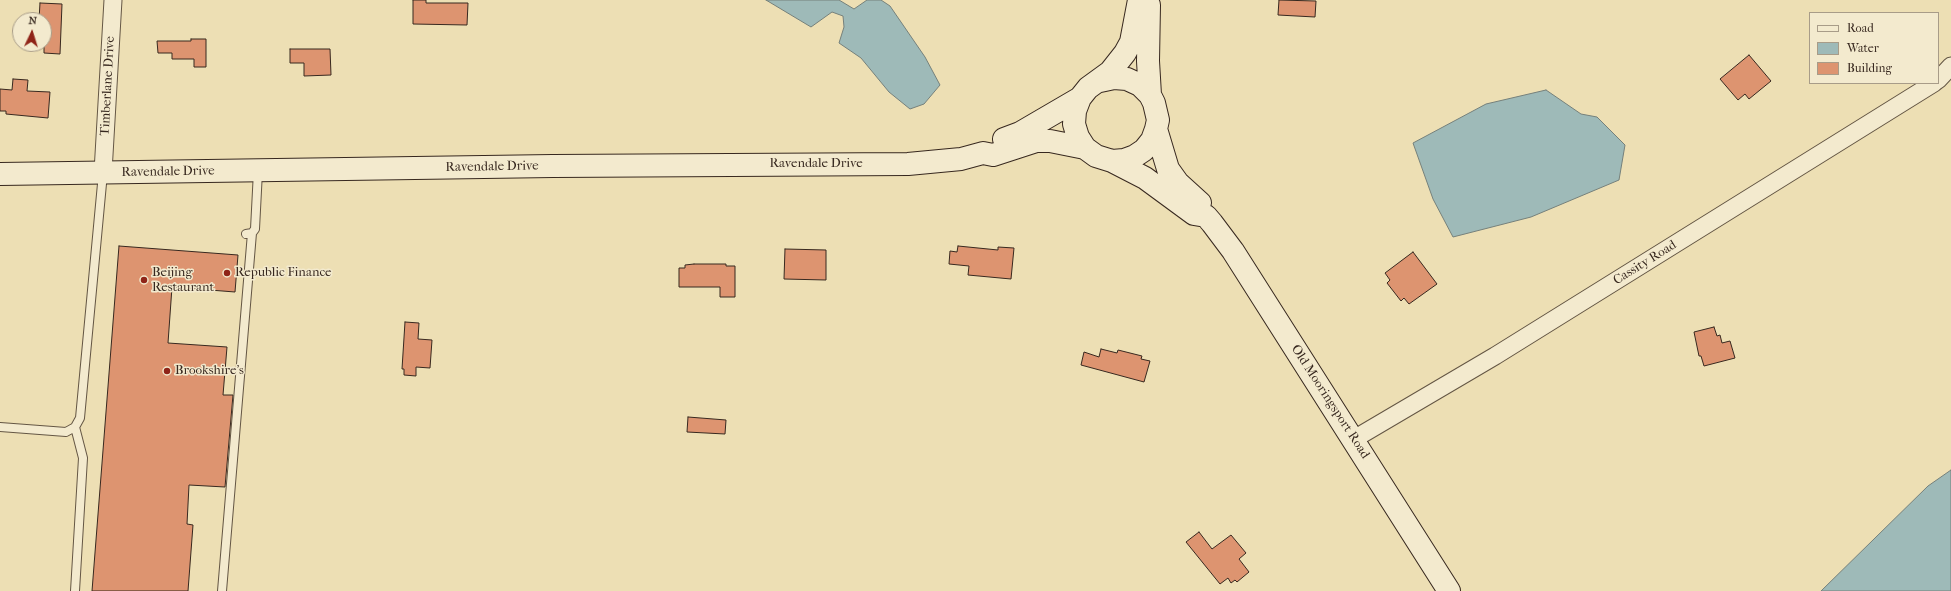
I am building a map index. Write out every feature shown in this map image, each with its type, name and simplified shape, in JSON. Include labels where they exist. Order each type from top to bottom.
[{"type":"main road","points":[[1139,0],[1131,42],[1125,53],[1110,72],[1100,81],[1088,88],[1080,98],[1075,111],[1074,124],[1078,137],[1086,148],[1096,156],[1112,161],[1145,178],[1194,214],[1206,216]]},
{"type":"main road","name":"Old Mooringsport Road","points":[[1112,161],[1124,160],[1140,153],[1152,140],[1156,129],[1157,112],[1150,95],[1148,61],[1149,0]]},
{"type":"main road","points":[[1100,81],[1114,78],[1128,79],[1140,85],[1150,95]]},
{"type":"main road","name":"Ravendale Drive","points":[[983,154],[988,145],[1020,133],[1080,98]]},
{"type":"main road","name":"Old Mooringsport Road","points":[[1156,129],[1168,169],[1178,183],[1205,209],[1206,216],[1233,251],[1354,439],[1449,591]]},
{"type":"main road","name":"Ravendale Drive","points":[[0,174],[561,166],[908,164],[961,159],[983,154],[993,155],[1036,141],[1050,141],[1086,148]]},
{"type":"street","name":"Timberlane Drive","points":[[103,172],[113,0]]},
{"type":"street","points":[[1939,79],[1951,66]]},
{"type":"street","name":"Cassity Road","points":[[1354,439],[1495,356],[1932,84]]},
{"type":"lane","points":[[222,591],[249,233],[255,229],[258,170]]},
{"type":"lane","points":[[0,427],[66,432],[75,427],[80,418],[103,172]]},
{"type":"lane","points":[[75,427],[83,458],[75,591]]},
{"type":"water","points":[[766,0],[839,0],[854,9],[867,0],[881,0],[890,6],[925,57],[940,85],[924,104],[910,109],[889,92],[861,58],[839,43],[844,27],[843,16],[832,12],[811,27]]},
{"type":"water","points":[[1546,90],[1581,114],[1597,117],[1625,145],[1619,180],[1531,217],[1453,237],[1433,199],[1413,143],[1486,104]]},
{"type":"water","points":[[1951,470],[1951,591],[1821,591],[1928,486]]},
{"type":"building","points":[[413,0],[426,0],[426,3],[468,3],[467,25],[413,24]]},
{"type":"building","points":[[1279,0],[1316,1],[1315,17],[1278,15]]},
{"type":"building","points":[[40,3],[62,4],[60,54],[44,53],[52,52],[52,12],[39,12]]},
{"type":"building","points":[[191,39],[206,39],[206,67],[194,67],[194,59],[172,59],[172,53],[158,53],[157,41],[191,41]]},
{"type":"building","points":[[290,49],[330,49],[331,75],[304,76],[304,63],[290,63]]},
{"type":"building","points":[[1749,55],[1771,81],[1749,99],[1745,94],[1738,100],[1720,79]]},
{"type":"building","points":[[13,79],[28,80],[27,91],[50,92],[48,118],[6,114],[6,111],[0,111],[0,89],[12,90]]},
{"type":"building","points":[[119,246],[238,255],[235,292],[172,287],[168,343],[227,347],[223,395],[233,395],[225,487],[189,485],[187,524],[193,525],[188,591],[92,591]]},
{"type":"building","points":[[958,246],[998,250],[998,247],[1014,248],[1011,279],[968,275],[969,266],[949,264],[950,251],[957,252]]},
{"type":"building","points":[[785,249],[826,250],[826,280],[784,279]]},
{"type":"building","points":[[1413,252],[1437,284],[1409,304],[1404,298],[1401,301],[1387,283],[1390,280],[1385,273]]},
{"type":"building","points":[[726,264],[726,266],[735,266],[735,297],[720,297],[720,287],[679,287],[679,268],[685,268],[685,265]]},
{"type":"building","points":[[405,322],[419,323],[418,339],[432,340],[430,368],[416,367],[416,376],[404,375],[404,369],[402,369]]},
{"type":"building","points":[[1714,327],[1717,336],[1720,335],[1722,343],[1730,341],[1735,358],[1704,366],[1701,356],[1699,356],[1694,332]]},
{"type":"building","points":[[1101,349],[1117,353],[1118,350],[1142,356],[1141,359],[1150,361],[1144,382],[1081,365],[1084,352],[1099,357]]},
{"type":"building","points":[[688,417],[726,420],[725,434],[687,432]]},
{"type":"building","points":[[1199,532],[1212,549],[1231,535],[1246,553],[1239,559],[1249,572],[1237,582],[1235,580],[1231,583],[1228,578],[1220,584],[1186,542]]},
{"type":"place","name":"Republic Finance","points":[[227,273]]},
{"type":"place","name":"Beijing Restaurant","points":[[144,280]]},
{"type":"place","name":"Brookshire's","points":[[167,371]]}]
